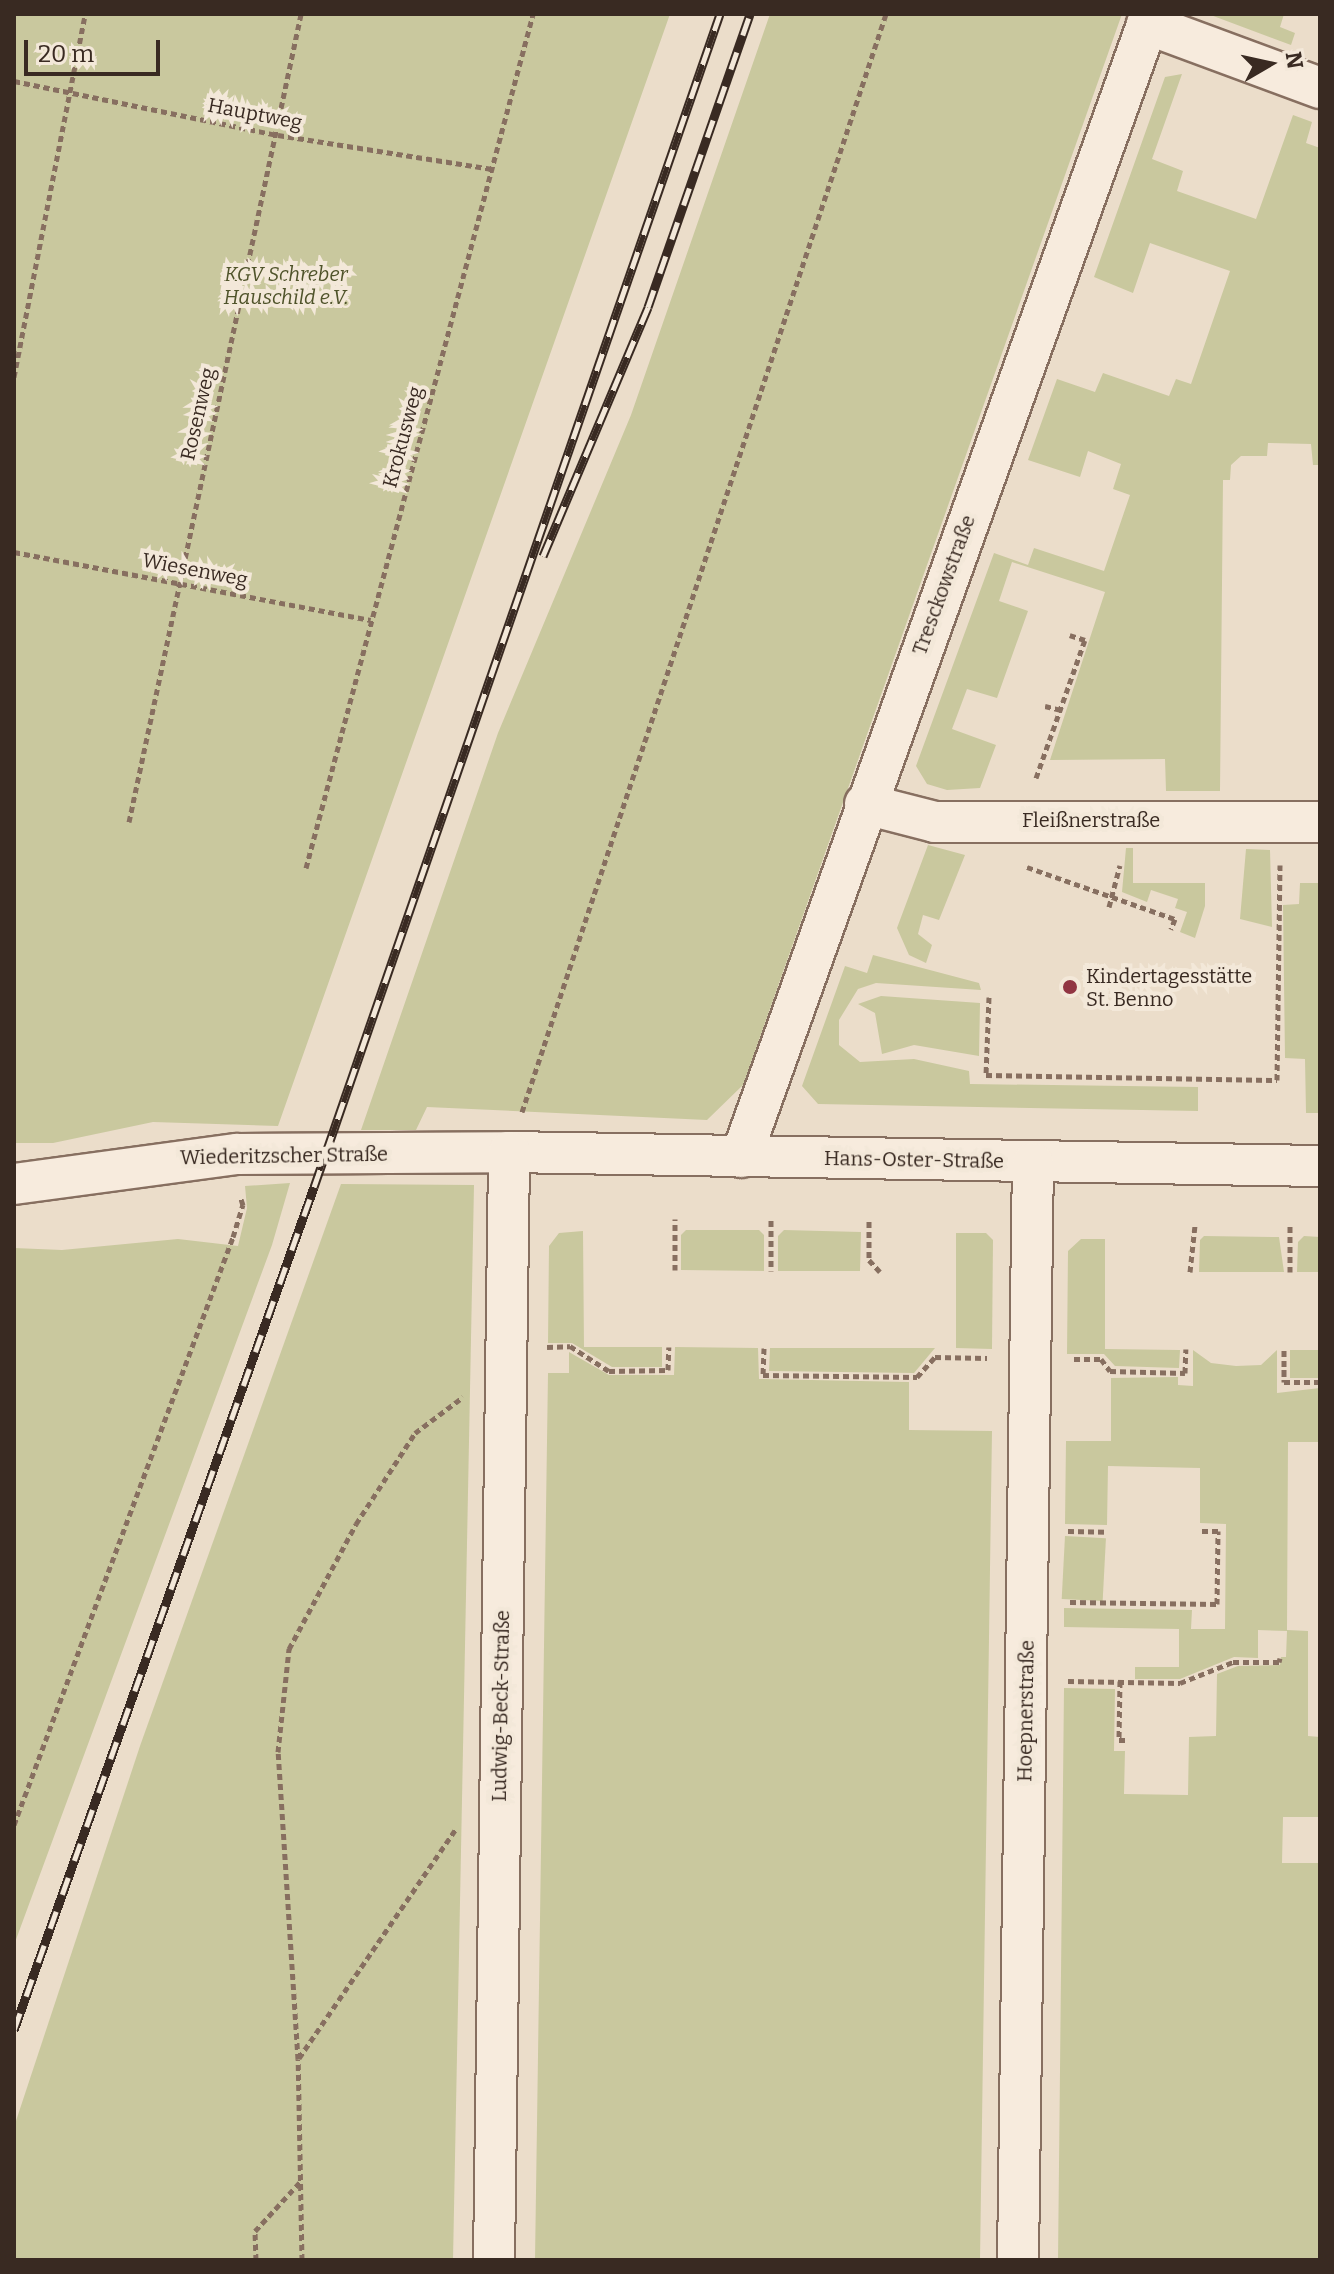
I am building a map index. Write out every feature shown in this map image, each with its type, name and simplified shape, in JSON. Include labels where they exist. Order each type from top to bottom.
[{"type":"street","points":[[1149,19],[1320,88]]},
{"type":"street","name":"Tresckowstraße","points":[[741,1157],[865,804],[1149,19]]},
{"type":"street","name":"Fleißnerstraße","points":[[865,804],[935,822],[1320,822]]},
{"type":"street","name":"Hans-Oster-Straße","points":[[509,1152],[1320,1166]]},
{"type":"street","name":"Wiederitzscher Straße","points":[[14,1184],[237,1154],[509,1152]]},
{"type":"street","name":"Ludwig-Beck-Straße","points":[[494,2260],[509,1152]]},
{"type":"street","name":"Hoepnerstraße","points":[[1018,2260],[1033,1163]]},
{"type":"path","points":[[14,377],[85,14]]},
{"type":"path","name":"Rosenweg","points":[[129,822],[177,583],[278,135],[301,14]]},
{"type":"path","name":"Krokusweg","points":[[306,868],[533,14]]},
{"type":"path","points":[[523,1108],[886,14]]},
{"type":"path","name":"Hauptweg","points":[[14,81],[278,135],[492,169]]},
{"type":"path","name":"Wiesenweg","points":[[14,552],[371,620]]},
{"type":"path","points":[[1020,820],[1085,640],[1070,635]]},
{"type":"path","points":[[1045,706],[1061,710]]},
{"type":"path","points":[[1109,907],[1121,852]]},
{"type":"path","points":[[989,997],[986,1075],[1277,1080],[1280,859]]},
{"type":"path","points":[[1021,865],[1175,919],[1171,929]]},
{"type":"path","points":[[14,1825],[233,1237],[243,1205],[239,1192]]},
{"type":"path","points":[[675,1219],[675,1270]]},
{"type":"path","points":[[771,1220],[771,1271]]},
{"type":"path","points":[[869,1221],[869,1260],[880,1272]]},
{"type":"path","points":[[1190,1272],[1195,1225]]},
{"type":"path","points":[[1290,1226],[1290,1272]]},
{"type":"path","points":[[541,1347],[570,1346],[609,1371],[668,1370],[669,1347]]},
{"type":"path","points":[[764,1348],[763,1375],[917,1377],[935,1357],[1000,1358]]},
{"type":"path","points":[[1067,1359],[1101,1359],[1110,1371],[1185,1373],[1186,1349]]},
{"type":"path","points":[[1284,1350],[1284,1382],[1320,1382]]},
{"type":"path","points":[[302,2260],[298,2059],[278,1752],[289,1649],[356,1524],[415,1433],[465,1395]]},
{"type":"path","points":[[1055,1530],[1107,1532]]},
{"type":"path","points":[[1064,1602],[1217,1604],[1218,1531],[1200,1531]]},
{"type":"path","points":[[1054,1681],[1180,1683],[1233,1662],[1279,1662],[1280,1658]]},
{"type":"path","points":[[1120,1681],[1119,1740],[1125,1740]]},
{"type":"path","points":[[298,2059],[450,1833],[460,1826]]},
{"type":"path","points":[[256,2260],[255,2231],[301,2181]]},
{"type":"green space","name":"KGV Schreber Hauschild e.V.","points":[[14,14],[670,14],[278,1126],[153,1122],[53,1143],[14,1143]]},
{"type":"green space","points":[[770,14],[1122,14],[743,1085],[707,1120],[427,1107],[416,1130],[361,1130],[498,733],[631,415]]},
{"type":"green space","points":[[1208,14],[1284,14],[1280,27],[1295,33],[1291,45]]},
{"type":"green space","points":[[1182,74],[1152,159],[1183,171],[1177,191],[1256,219],[1293,115],[1312,122],[1306,143],[1320,148],[1320,465],[1313,465],[1311,444],[1268,443],[1267,456],[1241,456],[1231,465],[1230,480],[1223,480],[1220,791],[1166,791],[1165,759],[1050,760],[1105,592],[1012,562],[999,601],[1028,611],[997,698],[967,689],[952,729],[996,745],[980,788],[947,790],[927,784],[916,766],[994,553],[1028,565],[1034,548],[1104,571],[1130,495],[1113,489],[1121,464],[1088,451],[1080,477],[1028,460],[1057,379],[1095,392],[1103,373],[1169,396],[1176,379],[1191,384],[1230,271],[1150,243],[1133,293],[1094,277],[1165,77]]},
{"type":"green space","points":[[928,845],[965,855],[939,920],[923,915],[918,934],[932,945],[926,963],[909,955],[897,928]]},
{"type":"green space","points":[[1126,848],[1133,848],[1133,883],[1205,883],[1205,906],[1195,938],[1180,932],[1187,912],[1175,908],[1178,899],[1151,890],[1147,902],[1122,892]]},
{"type":"green space","points":[[1246,849],[1270,850],[1272,927],[1240,919]]},
{"type":"green space","points":[[1300,883],[1320,883],[1320,1113],[1306,1113],[1305,1059],[1285,1058],[1283,905],[1299,904]]},
{"type":"green space","points":[[873,955],[979,983],[981,990],[876,983],[858,989],[839,1020],[839,1045],[860,1062],[914,1059],[969,1071],[970,1084],[1198,1087],[1198,1111],[818,1104],[802,1086],[845,966],[867,973]]},
{"type":"green space","points":[[881,996],[980,1003],[979,1056],[914,1045],[882,1054],[875,1013],[858,1004]]},
{"type":"green space","points":[[290,1183],[272,1245],[14,1945],[14,1248],[62,1250],[178,1239],[238,1246],[247,1208],[245,1186]]},
{"type":"green space","points":[[341,1184],[474,1185],[453,2260],[14,2260],[14,2127],[140,1746]]},
{"type":"green space","points":[[686,1230],[759,1230],[764,1235],[764,1271],[681,1270],[681,1235]]},
{"type":"green space","points":[[784,1230],[861,1232],[860,1271],[778,1271],[778,1236]]},
{"type":"green space","points":[[583,1231],[584,1347],[662,1347],[662,1367],[612,1367],[572,1343],[548,1343],[549,1246],[559,1233]]},
{"type":"green space","points":[[956,1233],[986,1233],[993,1240],[992,1349],[956,1348]]},
{"type":"green space","points":[[1204,1236],[1279,1237],[1284,1272],[1199,1272],[1200,1240]]},
{"type":"green space","points":[[1304,1236],[1320,1237],[1320,1272],[1297,1272],[1298,1242]]},
{"type":"green space","points":[[1081,1239],[1105,1239],[1105,1349],[1180,1350],[1179,1368],[1115,1366],[1104,1354],[1067,1354],[1068,1251]]},
{"type":"green space","points":[[675,1347],[758,1348],[759,1379],[909,1382],[909,1430],[992,1431],[980,2260],[535,2260],[548,1373],[569,1373],[569,1352],[609,1375],[674,1375]]},
{"type":"green space","points":[[770,1348],[935,1348],[914,1373],[769,1371]]},
{"type":"green space","points":[[1193,1350],[1211,1363],[1236,1366],[1261,1365],[1277,1350],[1277,1393],[1320,1388],[1320,1442],[1288,1442],[1287,1630],[1308,1631],[1308,1736],[1320,1737],[1320,1817],[1283,1817],[1282,1863],[1320,1863],[1320,2260],[1058,2260],[1064,1688],[1115,1689],[1114,1751],[1125,1751],[1124,1794],[1188,1795],[1189,1737],[1216,1736],[1217,1674],[1238,1666],[1280,1665],[1281,1657],[1286,1657],[1287,1631],[1258,1630],[1258,1658],[1234,1657],[1180,1679],[1135,1679],[1135,1667],[1179,1667],[1179,1629],[1064,1627],[1064,1608],[1192,1610],[1191,1629],[1225,1629],[1226,1524],[1200,1523],[1200,1468],[1108,1466],[1107,1525],[1065,1524],[1066,1441],[1111,1441],[1111,1378],[1178,1377],[1178,1385],[1193,1386]]},
{"type":"green space","points":[[1290,1350],[1320,1350],[1320,1378],[1290,1378]]},
{"type":"green space","points":[[1065,1536],[1106,1538],[1103,1601],[1062,1599]]},
{"type":"railway","points":[[14,2030],[314,1187],[720,14]]},
{"type":"railway","points":[[543,556],[648,307],[750,14]]},
{"type":"place","name":"Kindertagesstätte St. Benno","points":[[1070,987]]}]
